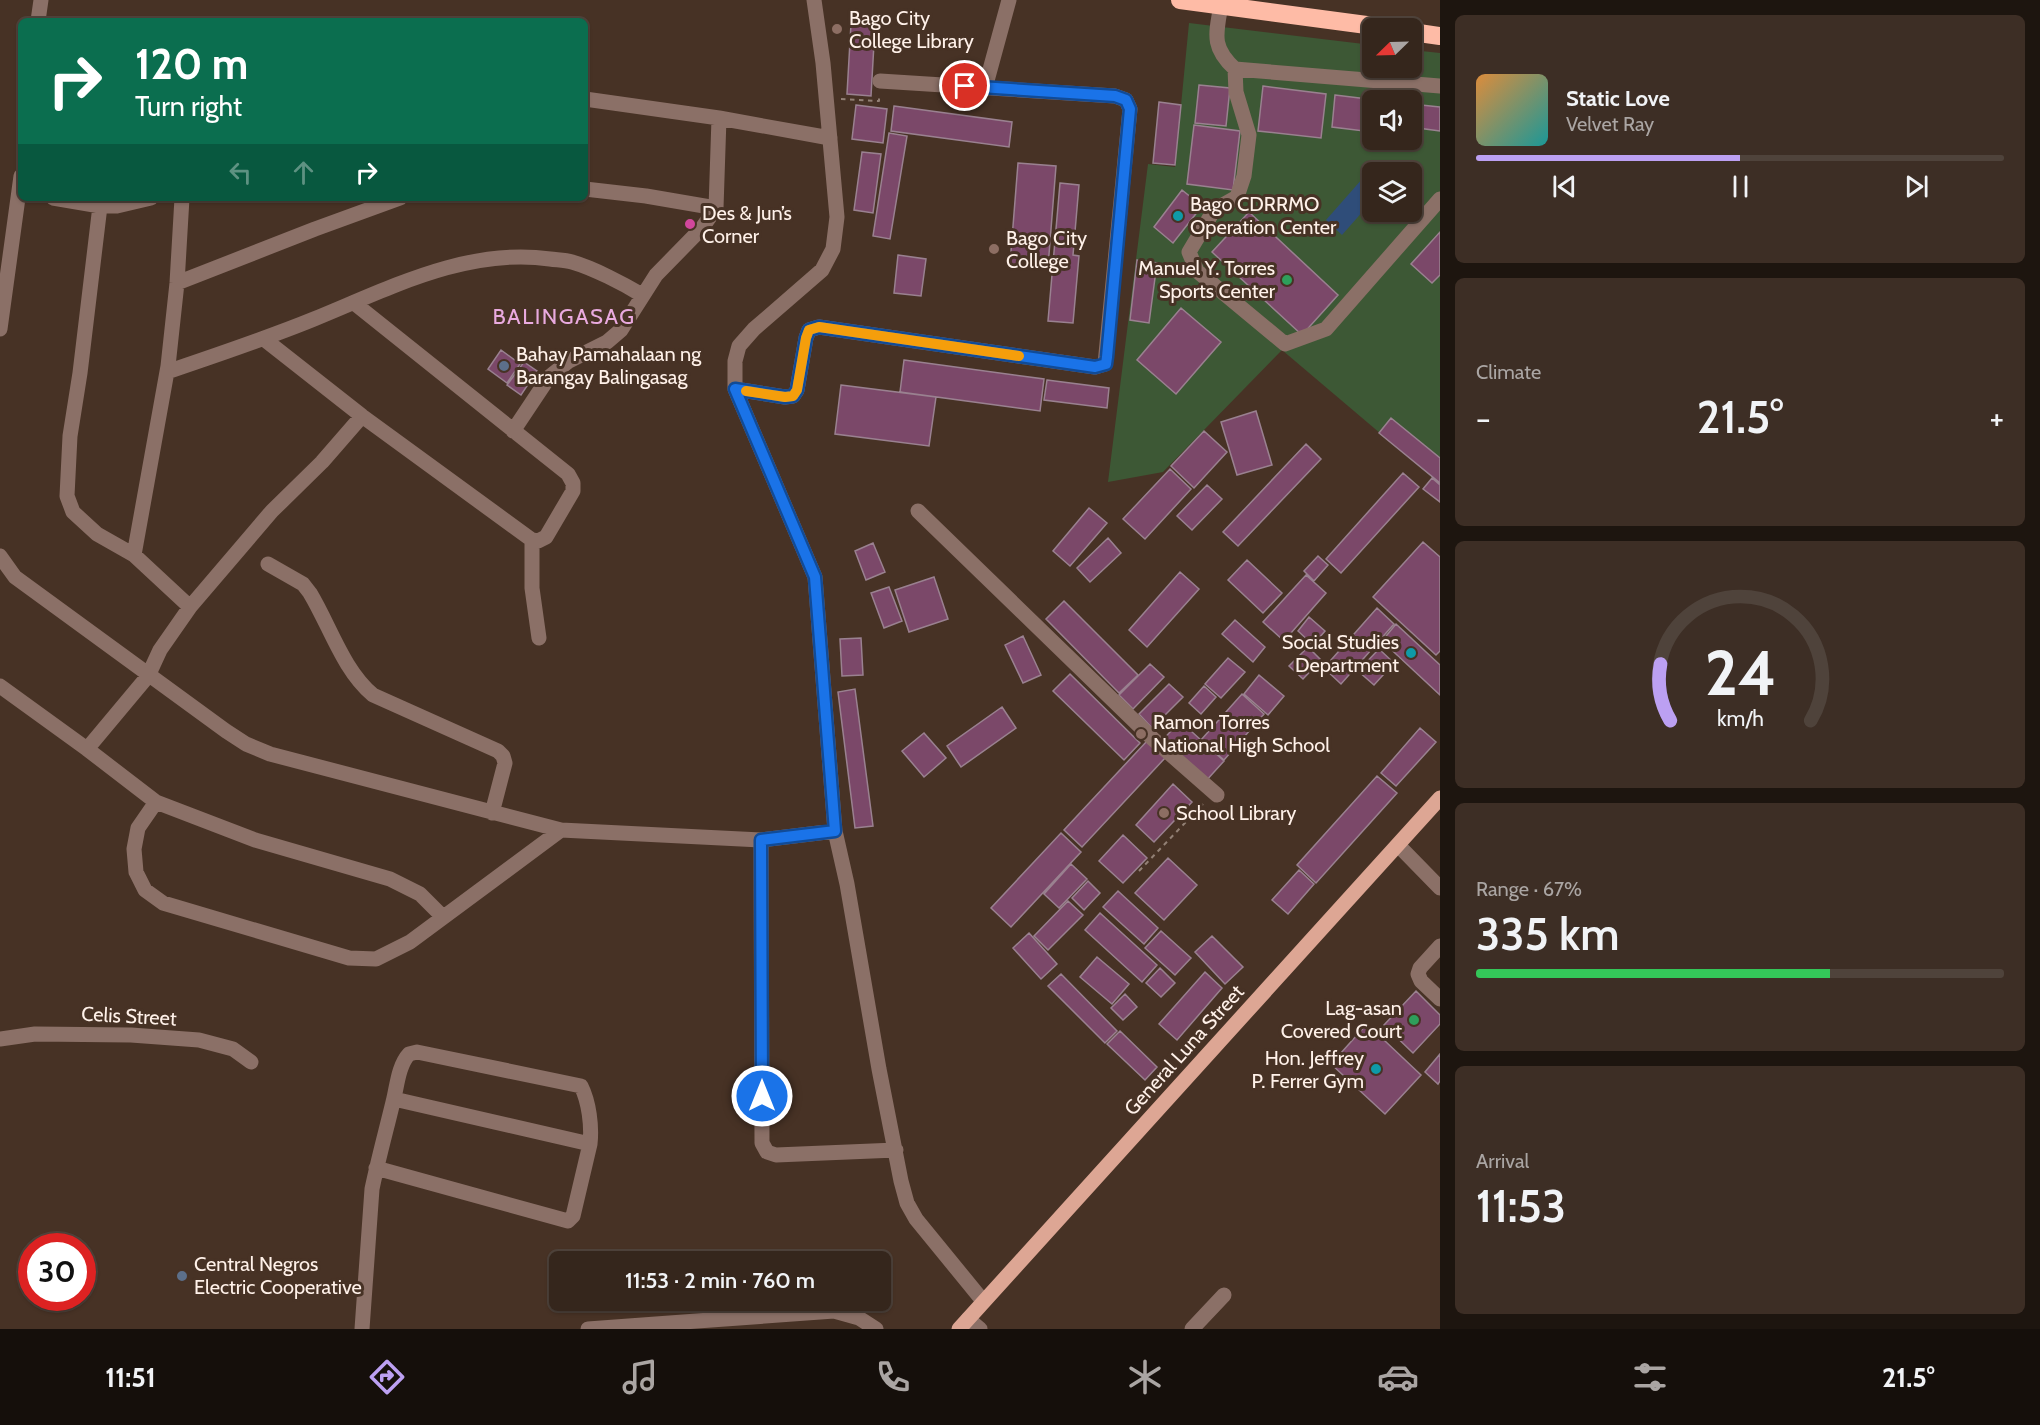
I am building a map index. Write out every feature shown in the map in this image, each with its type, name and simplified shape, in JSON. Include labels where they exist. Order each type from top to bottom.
[{"type":"highway","points":[[1180,0],[1362,24]]},
{"type":"highway","points":[[1422,33],[1440,36]]},
{"type":"main road","name":"General Luna Street","points":[[969,1326],[983,1301],[1440,798]]},
{"type":"street","points":[[38,18],[40,0]]},
{"type":"street","points":[[814,0],[837,217],[833,249],[822,270],[754,329],[739,346],[735,362],[735,389],[815,577],[835,831],[847,884],[901,1181],[916,1219],[983,1301]]},
{"type":"street","points":[[985,88],[1009,0]]},
{"type":"street","points":[[1221,5],[1216,38],[1222,57],[1235,69],[1440,86]]},
{"type":"street","points":[[1235,69],[1236,92],[1248,135],[1245,176],[1237,197],[1214,210],[1189,252],[1197,271],[1285,344],[1326,330],[1440,199]]},
{"type":"street","points":[[735,389],[785,397],[793,396],[797,390],[809,330],[819,327],[1095,367],[1106,364],[1130,109],[1126,100],[1115,96],[880,81]]},
{"type":"street","points":[[588,99],[719,118],[830,138]]},
{"type":"street","points":[[513,431],[549,377],[569,361],[607,342],[621,330],[656,275],[702,228],[716,208],[719,118]]},
{"type":"street","points":[[588,189],[716,208]]},
{"type":"street","points":[[0,329],[19,201]]},
{"type":"street","points":[[70,201],[99,206],[117,206],[138,201]]},
{"type":"street","points":[[134,555],[167,372],[177,283],[182,201]]},
{"type":"street","points":[[177,283],[392,201]]},
{"type":"street","points":[[99,206],[80,373],[70,436],[67,496],[73,512],[97,534],[134,555],[190,607]]},
{"type":"street","points":[[167,372],[264,339],[417,277],[450,267],[495,258],[535,256],[572,262],[642,295]]},
{"type":"street","points":[[264,339],[362,416],[532,540],[538,541],[546,537],[573,491],[573,483],[568,474],[354,303]]},
{"type":"street","points":[[87,749],[148,676],[160,650],[190,607],[272,511],[322,462],[362,416]]},
{"type":"street","points":[[918,511],[1153,739],[1215,794]]},
{"type":"street","points":[[532,540],[532,588],[539,638]]},
{"type":"street","points":[[0,556],[15,577],[148,676],[246,744],[270,754],[561,830],[761,840],[835,831]]},
{"type":"street","points":[[268,564],[303,584],[362,686],[373,695],[498,751],[503,756],[505,763],[492,813]]},
{"type":"street","points":[[0,686],[156,802],[255,840],[390,879],[420,894],[443,917]]},
{"type":"street","points":[[156,802],[138,828],[134,849],[136,872],[146,890],[163,903],[349,958],[376,959],[410,942],[561,830]]},
{"type":"street","points":[[761,840],[762,1143],[766,1152],[776,1155],[896,1150]]},
{"type":"street","points":[[1398,845],[1440,888]]},
{"type":"street","points":[[1440,946],[1420,968],[1418,974],[1421,981],[1440,999]]},
{"type":"street","name":"Celis Street","points":[[0,1039],[35,1034],[130,1035],[199,1040],[233,1049],[251,1062]]},
{"type":"street","points":[[362,1329],[370,1202],[376,1168],[404,1059],[409,1054],[417,1052],[576,1084],[581,1086],[585,1093],[591,1134],[590,1144],[573,1216],[568,1221],[376,1168]]},
{"type":"street","points":[[394,1100],[590,1144]]},
{"type":"street","points":[[1192,1329],[1224,1295]]},
{"type":"street","points":[[588,1329],[834,1311],[859,1318],[876,1329]]},
{"type":"path","points":[[826,98],[879,101],[880,81]]},
{"type":"path","points":[[1138,871],[1215,794]]},
{"type":"green space","name":"Manuel Y. Torres Sports Center","points":[[1189,23],[1362,44],[1362,78],[1422,78],[1422,51],[1440,53],[1440,484],[1282,350],[1163,472],[1108,482],[1148,164],[1175,167]]},
{"type":"water","points":[[1362,179],[1362,212],[1342,235],[1326,220]]},
{"type":"building","points":[[851,24],[875,26],[871,96],[847,94]]},
{"type":"building","points":[[1199,85],[1230,88],[1226,126],[1195,123]]},
{"type":"building","points":[[1263,86],[1326,94],[1321,138],[1258,131]]},
{"type":"building","points":[[1335,95],[1362,98],[1362,131],[1332,127]]},
{"type":"building","points":[[1159,102],[1181,105],[1175,165],[1153,163]]},
{"type":"building","points":[[856,105],[887,109],[883,143],[852,139]]},
{"type":"building","points":[[1422,105],[1440,107],[1440,131],[1422,129]]},
{"type":"building","points":[[894,106],[1012,122],[1009,147],[891,131]]},
{"type":"building","points":[[1194,125],[1240,131],[1233,190],[1187,184]]},
{"type":"building","points":[[889,133],[907,136],[890,239],[873,236]]},
{"type":"building","points":[[862,152],[881,154],[873,213],[854,210]]},
{"type":"building","points":[[1018,163],[1056,166],[1048,267],[1010,264]]},
{"type":"building","points":[[1060,183],[1079,185],[1073,255],[1079,256],[1073,323],[1048,321]]},
{"type":"building","name":"Bago CDRRMO Operation Center","points":[[1182,190],[1202,206],[1173,243],[1154,227]]},
{"type":"building","points":[[1249,212],[1338,295],[1302,335],[1212,252]]},
{"type":"building","points":[[1440,232],[1440,275],[1432,283],[1411,264]]},
{"type":"building","points":[[898,255],[926,259],[921,296],[894,293]]},
{"type":"building","points":[[1137,260],[1157,263],[1149,323],[1130,320]]},
{"type":"building","points":[[1181,308],[1221,342],[1176,394],[1137,360]]},
{"type":"building","name":"Bahay Pamahalaan ng Barangay Balingasag","points":[[501,350],[520,364],[507,383],[488,369]]},
{"type":"building","points":[[904,360],[1044,379],[1040,411],[900,392]]},
{"type":"building","points":[[524,362],[537,371],[521,395],[507,385]]},
{"type":"building","points":[[1047,380],[1109,388],[1107,408],[1044,400]]},
{"type":"building","points":[[841,385],[936,397],[929,446],[835,434]]},
{"type":"building","points":[[1256,411],[1272,465],[1237,475],[1221,422]]},
{"type":"building","points":[[1391,418],[1440,458],[1440,483],[1379,433]]},
{"type":"building","points":[[1204,431],[1227,452],[1194,488],[1171,466]]},
{"type":"building","points":[[1306,444],[1321,459],[1238,546],[1223,532]]},
{"type":"building","points":[[1170,469],[1191,489],[1145,539],[1123,519]]},
{"type":"building","points":[[1403,473],[1419,487],[1341,573],[1326,559]]},
{"type":"building","points":[[1432,478],[1440,485],[1440,502],[1423,489]]},
{"type":"building","points":[[1207,485],[1222,499],[1192,530],[1177,516]]},
{"type":"building","points":[[1089,508],[1107,523],[1070,566],[1053,551]]},
{"type":"building","points":[[1108,538],[1121,553],[1090,582],[1077,568]]},
{"type":"building","points":[[1423,542],[1440,557],[1440,651],[1436,655],[1373,597]]},
{"type":"building","points":[[873,543],[885,572],[866,580],[855,551]]},
{"type":"building","points":[[1318,556],[1328,565],[1314,581],[1304,571]]},
{"type":"building","points":[[1247,560],[1282,593],[1263,613],[1228,580]]},
{"type":"building","points":[[1180,572],[1199,589],[1147,647],[1129,630]]},
{"type":"building","points":[[1306,575],[1326,593],[1284,641],[1263,622]]},
{"type":"building","points":[[934,577],[948,619],[909,632],[895,590]]},
{"type":"building","points":[[889,587],[902,621],[884,628],[871,593]]},
{"type":"building","points":[[1064,601],[1138,675],[1119,693],[1046,619]]},
{"type":"building","points":[[1377,608],[1394,624],[1341,684],[1324,668]]},
{"type":"building","points":[[1309,617],[1325,631],[1313,645],[1298,631]]},
{"type":"building","points":[[1235,620],[1265,647],[1253,662],[1222,634]]},
{"type":"building","name":"Social Studies Department","points":[[1396,624],[1440,665],[1440,695],[1382,641]]},
{"type":"building","points":[[1023,636],[1041,675],[1023,683],[1005,645]]},
{"type":"building","points":[[861,638],[863,675],[842,676],[840,639]]},
{"type":"building","points":[[1308,647],[1321,660],[1303,679],[1289,666]]},
{"type":"building","points":[[1379,649],[1394,663],[1374,685],[1358,671]]},
{"type":"building","points":[[1228,658],[1245,672],[1221,698],[1205,684]]},
{"type":"building","points":[[1150,664],[1164,677],[1133,709],[1119,695]]},
{"type":"building","points":[[1070,674],[1140,743],[1124,760],[1053,691]]},
{"type":"building","points":[[1259,675],[1284,696],[1268,715],[1244,694]]},
{"type":"building","points":[[1169,684],[1183,697],[1152,728],[1139,714]]},
{"type":"building","points":[[1204,686],[1216,697],[1201,714],[1189,703]]},
{"type":"building","points":[[855,689],[873,826],[855,828],[838,692]]},
{"type":"building","points":[[1242,694],[1264,714],[1224,760],[1201,740]]},
{"type":"building","points":[[1002,707],[1016,728],[961,767],[947,746]]},
{"type":"building","points":[[1180,721],[1224,761],[1205,782],[1161,742]]},
{"type":"building","points":[[1420,728],[1436,742],[1396,786],[1381,773]]},
{"type":"building","points":[[924,733],[946,758],[924,777],[902,751]]},
{"type":"building","points":[[1147,741],[1165,758],[1082,847],[1064,830]]},
{"type":"building","points":[[1377,776],[1397,793],[1316,883],[1297,865]]},
{"type":"building","name":"School Library","points":[[1173,784],[1192,802],[1154,842],[1136,825]]},
{"type":"building","points":[[1061,833],[1081,852],[1011,927],[991,908]]},
{"type":"building","points":[[1123,835],[1147,858],[1123,883],[1099,861]]},
{"type":"building","points":[[1168,858],[1197,885],[1164,920],[1135,893]]},
{"type":"building","points":[[1071,864],[1087,879],[1059,908],[1044,894]]},
{"type":"building","points":[[1299,870],[1314,884],[1288,914],[1272,900]]},
{"type":"building","points":[[1088,881],[1100,893],[1084,910],[1072,898]]},
{"type":"building","points":[[1118,891],[1158,928],[1144,944],[1103,907]]},
{"type":"building","points":[[1068,901],[1083,915],[1048,950],[1034,936]]},
{"type":"building","points":[[1100,913],[1157,965],[1142,982],[1085,930]]},
{"type":"building","points":[[1161,931],[1191,958],[1175,975],[1145,948]]},
{"type":"building","points":[[1029,933],[1057,964],[1041,979],[1013,948]]},
{"type":"building","points":[[1212,936],[1243,967],[1225,984],[1195,952]]},
{"type":"building","points":[[1097,957],[1129,984],[1112,1004],[1080,977]]},
{"type":"building","points":[[1160,968],[1175,983],[1161,997],[1146,983]]},
{"type":"building","points":[[1205,972],[1222,988],[1177,1040],[1159,1024]]},
{"type":"building","points":[[1061,974],[1117,1031],[1105,1043],[1048,986]]},
{"type":"building","name":"Lag-asan Covered Court","points":[[1416,991],[1440,1015],[1440,1024],[1413,1053],[1384,1025]]},
{"type":"building","points":[[1125,994],[1137,1007],[1123,1020],[1111,1008]]},
{"type":"building","name":"Hon. Jeffrey P. Ferrer Gym","points":[[1367,1024],[1421,1075],[1385,1114],[1331,1064]]},
{"type":"building","points":[[1120,1031],[1157,1067],[1145,1080],[1107,1044]]},
{"type":"building","points":[[1440,1054],[1440,1081],[1438,1084],[1425,1072]]},
{"type":"slow traffic","points":[[746,391],[785,397],[793,396],[797,390],[809,330],[819,327],[1019,356]]},
{"type":"place","name":"Bago City College Library","points":[[837,29]]},
{"type":"place","name":"Bago CDRRMO Operation Center","points":[[1178,216]]},
{"type":"place","name":"Des & Jun’s Corner","points":[[690,224]]},
{"type":"place","name":"Bago City College","points":[[994,249]]},
{"type":"place","name":"Manuel Y. Torres Sports Center","points":[[1287,280]]},
{"type":"place","name":"Bahay Pamahalaan ng Barangay Balingasag","points":[[504,366]]},
{"type":"place","name":"Social Studies Department","points":[[1411,653]]},
{"type":"place","name":"Ramon Torres National High School","points":[[1141,734]]},
{"type":"place","name":"School Library","points":[[1164,813]]},
{"type":"place","name":"Lag-asan Covered Court","points":[[1414,1020]]},
{"type":"place","name":"Hon. Jeffrey P. Ferrer Gym","points":[[1376,1069]]},
{"type":"place","name":"Central Negros Electric Cooperative","points":[[182,1276]]},
{"type":"district","name":"BALINGASAG","points":[[564,316]]},
{"type":"route","points":[[762,1096],[761,840],[835,831],[815,577],[735,389],[785,397],[793,396],[797,390],[809,330],[819,327],[1095,367],[1106,364],[1130,109],[1126,100],[1115,96],[965,86]]}]
